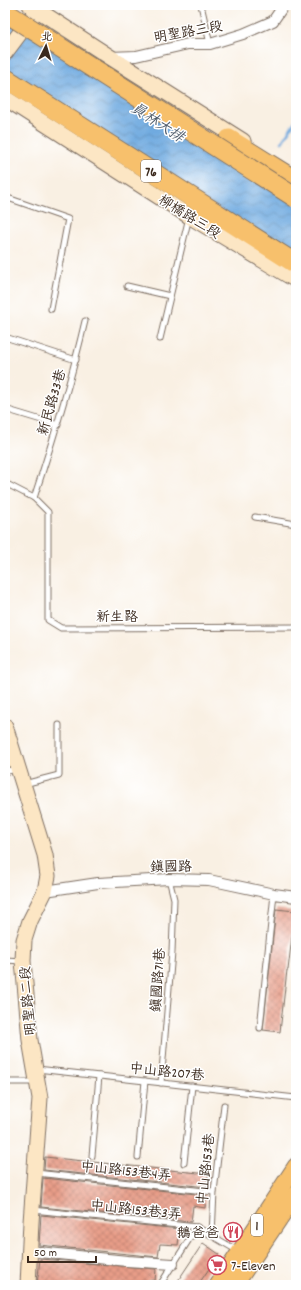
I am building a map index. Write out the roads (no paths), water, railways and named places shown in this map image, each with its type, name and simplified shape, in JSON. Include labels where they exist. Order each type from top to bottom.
[{"type":"highway","points":[[15,5],[296,181]]},
{"type":"highway","points":[[5,12],[296,198]]},
{"type":"highway","name":"76","points":[[5,78],[296,264]]},
{"type":"highway","points":[[5,87],[296,271]]},
{"type":"main road","points":[[5,53],[24,28],[36,7],[110,57],[296,175]]},
{"type":"main road","name":"柳橋路三段","points":[[5,98],[189,216],[296,280]]},
{"type":"main road","name":"明聖路二段","points":[[5,726],[12,770],[23,784],[45,855],[48,876],[44,891],[30,921],[24,940],[23,961],[30,1040],[40,1098],[28,1285]]},
{"type":"main road","name":"1","points":[[236,1284],[245,1256],[296,1166]]},
{"type":"main road","name":"1","points":[[218,1285],[245,1256],[296,1194]]},
{"type":"street","name":"明聖路三段","points":[[110,57],[136,56],[188,44],[210,44],[243,34],[273,22],[284,5]]},
{"type":"street","name":"鎮國路","points":[[44,891],[98,883],[169,879],[209,880],[274,894],[296,897]]},
{"type":"street","points":[[29,1251],[173,1264]]},
{"type":"lane","points":[[202,5],[210,44]]},
{"type":"lane","points":[[5,197],[68,219],[51,309]]},
{"type":"lane","points":[[160,339],[189,216]]},
{"type":"lane","points":[[127,286],[170,296]]},
{"type":"lane","points":[[76,360],[85,321]]},
{"type":"lane","name":"新民路33巷","points":[[5,337],[76,360],[58,425],[34,498]]},
{"type":"lane","points":[[5,409],[58,425]]},
{"type":"lane","points":[[5,483],[34,498]]},
{"type":"lane","name":"新生路","points":[[34,498],[48,512],[48,620],[61,628],[296,627]]},
{"type":"lane","points":[[255,517],[296,524]]},
{"type":"lane","points":[[23,784],[59,775],[59,724]]},
{"type":"lane","name":"鎮國路71巷","points":[[161,1083],[174,899],[169,879]]},
{"type":"lane","points":[[260,1028],[274,894]]},
{"type":"lane","points":[[5,960],[23,961]]},
{"type":"lane","name":"中山路207巷","points":[[5,1082],[36,1076],[100,1076],[296,1098]]},
{"type":"lane","points":[[92,1156],[100,1076]]},
{"type":"lane","points":[[138,1157],[145,1081]]},
{"type":"lane","points":[[184,1163],[192,1086]]},
{"type":"lane","name":"中山路153巷","points":[[212,1235],[214,1192],[224,1105]]},
{"type":"lane","name":"中山路153巷4弄","points":[[34,1173],[214,1192]]},
{"type":"lane","name":"中山路153巷3弄","points":[[32,1210],[197,1227],[245,1256]]},
{"type":"lane","points":[[160,1285],[197,1227]]},
{"type":"water","name":"員林大排","points":[[5,18],[296,205],[296,259],[5,72]]},
{"type":"waterway","points":[[282,142],[296,120]]},
{"type":"place","name":"鵝爸爸","points":[[233,1232]]},
{"type":"place","name":"7-Eleven","points":[[217,1265]]}]
